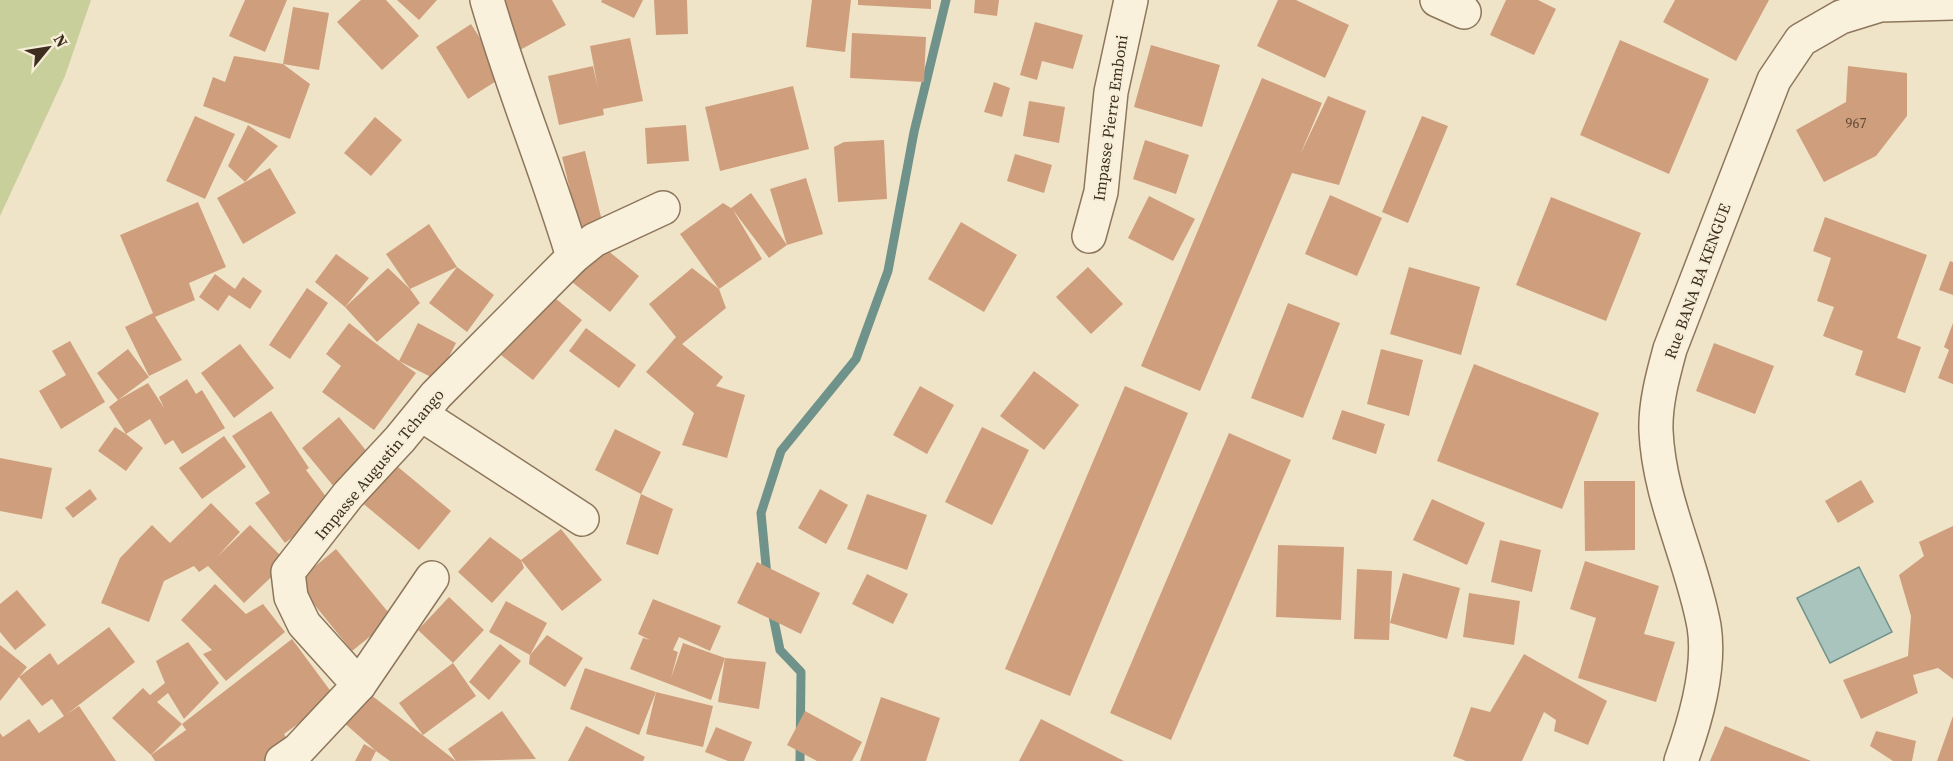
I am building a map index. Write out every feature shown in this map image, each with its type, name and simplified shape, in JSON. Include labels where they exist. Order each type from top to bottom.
[{"type":"street","points":[[487,0],[510,78],[550,181],[573,257]]},
{"type":"street","name":"Impasse Pierre Emboni","points":[[1089,236],[1101,192],[1110,92],[1131,0]]},
{"type":"street","name":"Rue BANA BA KENGUE","points":[[1681,761],[1694,724],[1703,676],[1704,628],[1661,480],[1656,429],[1661,386],[1670,349],[1774,80],[1801,39],[1841,17],[1880,5],[1953,3]]},
{"type":"street","name":"Impasse Augustin Tchango","points":[[359,686],[304,624],[291,597],[288,572],[348,495],[422,415],[436,395],[573,257],[594,240],[663,208]]},
{"type":"street","points":[[422,415],[582,519]]},
{"type":"street","points":[[282,761],[298,750],[359,686],[432,578]]},
{"type":"green space","points":[[0,0],[91,0],[65,76],[0,216]]},
{"type":"water","points":[[1859,567],[1892,632],[1830,663],[1797,598]]},
{"type":"building","points":[[245,0],[287,0],[265,52],[229,36]]},
{"type":"building","points":[[361,0],[386,0],[419,36],[382,70],[337,22]]},
{"type":"building","points":[[397,0],[437,0],[419,20]]},
{"type":"building","points":[[506,0],[552,0],[566,25],[520,50],[496,5]]},
{"type":"building","points":[[602,0],[643,0],[634,18],[601,2]]},
{"type":"building","points":[[654,0],[687,0],[688,34],[656,35]]},
{"type":"building","points":[[812,0],[851,0],[845,52],[806,47]]},
{"type":"building","points":[[858,0],[931,0],[931,9],[858,5]]},
{"type":"building","points":[[975,0],[999,0],[997,16],[974,13]]},
{"type":"building","points":[[1278,0],[1296,0],[1349,25],[1325,78],[1257,46]]},
{"type":"building","points":[[1506,0],[1538,0],[1556,9],[1534,55],[1490,35]]},
{"type":"building","points":[[1675,0],[1769,0],[1736,61],[1663,22]]},
{"type":"building","points":[[293,7],[329,13],[319,70],[283,64]]},
{"type":"building","points":[[1035,22],[1083,35],[1073,69],[1042,61],[1037,80],[1020,75]]},
{"type":"building","points":[[471,24],[504,76],[468,99],[436,47]]},
{"type":"building","points":[[852,33],[926,37],[924,82],[850,78]]},
{"type":"building","points":[[630,38],[643,101],[603,109],[604,115],[559,125],[548,76],[593,66],[598,88],[590,46]]},
{"type":"building","points":[[1620,40],[1709,79],[1669,174],[1580,135]]},
{"type":"building","points":[[1151,45],[1220,65],[1202,127],[1134,107]]},
{"type":"building","points":[[234,56],[283,64],[310,84],[290,139],[203,106],[213,77],[225,82]]},
{"type":"building","points":[[1848,66],[1907,73],[1907,116],[1876,156],[1824,182],[1796,130],[1846,102]]},
{"type":"building","points":[[1262,78],[1322,103],[1300,155],[1328,96],[1366,111],[1339,185],[1292,173],[1200,391],[1141,366]]},
{"type":"building","points":[[994,82],[1010,88],[1002,117],[984,112]]},
{"type":"building","points":[[793,86],[809,149],[720,171],[705,107]]},
{"type":"building","points":[[1029,101],[1065,107],[1059,143],[1023,136]]},
{"type":"building","points":[[195,116],[235,134],[205,199],[166,181]]},
{"type":"building","points":[[1422,116],[1448,126],[1408,223],[1382,212]]},
{"type":"building","points":[[375,117],[402,140],[371,176],[344,153]]},
{"type":"building","points":[[248,125],[278,146],[245,182],[228,166]]},
{"type":"building","points":[[686,125],[689,161],[647,164],[645,128]]},
{"type":"building","points":[[884,140],[887,199],[838,202],[834,147],[844,142]]},
{"type":"building","points":[[1145,140],[1189,155],[1176,194],[1133,179]]},
{"type":"building","points":[[585,151],[602,221],[579,227],[562,157]]},
{"type":"building","points":[[1015,154],[1052,165],[1044,193],[1007,181]]},
{"type":"building","points":[[270,168],[296,213],[243,244],[217,198]]},
{"type":"building","points":[[806,178],[823,234],[787,245],[770,189]]},
{"type":"building","points":[[751,193],[787,245],[769,258],[733,210],[762,259],[719,289],[680,234],[723,203],[731,208]]},
{"type":"building","points":[[1330,195],[1382,218],[1357,276],[1305,254]]},
{"type":"building","points":[[1149,196],[1195,219],[1173,261],[1128,238]]},
{"type":"building","points":[[1551,197],[1641,233],[1606,321],[1516,285]]},
{"type":"building","points":[[198,202],[226,267],[189,283],[195,300],[155,317],[182,360],[149,376],[125,327],[153,313],[120,235]]},
{"type":"building","points":[[1825,217],[1927,255],[1897,338],[1921,347],[1905,393],[1855,375],[1863,351],[1823,336],[1834,307],[1817,301],[1831,258],[1813,251]]},
{"type":"building","points":[[961,222],[1017,255],[984,312],[928,279]]},
{"type":"building","points":[[429,224],[457,267],[410,289],[386,254]]},
{"type":"building","points":[[601,245],[639,276],[610,312],[572,282]]},
{"type":"building","points":[[336,254],[369,278],[345,307],[315,282]]},
{"type":"building","points":[[1950,261],[1953,262],[1953,295],[1939,290]]},
{"type":"building","points":[[457,267],[494,295],[467,332],[429,303]]},
{"type":"building","points":[[1088,267],[1123,304],[1091,334],[1056,297]]},
{"type":"building","points":[[1409,267],[1480,287],[1461,355],[1390,334]]},
{"type":"building","points":[[388,268],[410,289],[420,303],[377,342],[345,307]]},
{"type":"building","points":[[692,268],[719,289],[726,308],[682,344],[723,377],[716,386],[745,395],[727,458],[682,445],[694,413],[646,372],[676,337],[649,304]]},
{"type":"building","points":[[215,274],[235,289],[243,277],[262,291],[250,309],[229,295],[218,311],[199,297]]},
{"type":"building","points":[[307,288],[328,303],[290,359],[269,345]]},
{"type":"building","points":[[550,294],[582,320],[533,380],[501,355]]},
{"type":"building","points":[[1288,303],[1340,323],[1303,418],[1251,398]]},
{"type":"building","points":[[349,323],[416,373],[374,430],[322,392],[341,366],[326,354]]},
{"type":"building","points":[[418,323],[456,343],[437,380],[399,361]]},
{"type":"building","points":[[1953,323],[1953,384],[1938,378],[1949,350],[1944,347]]},
{"type":"building","points":[[586,328],[636,365],[619,388],[569,351]]},
{"type":"building","points":[[70,341],[105,402],[61,429],[39,391],[66,375],[52,351]]},
{"type":"building","points":[[1714,343],[1774,366],[1755,414],[1696,391]]},
{"type":"building","points":[[240,344],[274,388],[234,418],[201,373]]},
{"type":"building","points":[[128,349],[149,377],[118,400],[97,373]]},
{"type":"building","points":[[1381,349],[1423,360],[1409,416],[1367,404]]},
{"type":"building","points":[[1474,364],[1599,413],[1562,509],[1437,461]]},
{"type":"building","points":[[1034,371],[1079,405],[1044,450],[1000,416]]},
{"type":"building","points":[[187,379],[196,394],[202,390],[225,428],[182,454],[173,440],[165,445],[150,419],[126,434],[109,407],[148,383],[164,408],[159,397]]},
{"type":"building","points":[[920,386],[954,405],[927,454],[893,435]]},
{"type":"building","points":[[1125,386],[1188,413],[1070,696],[1005,669]]},
{"type":"building","points":[[1342,410],[1385,424],[1376,454],[1332,439]]},
{"type":"building","points":[[271,411],[309,468],[306,470],[333,506],[285,543],[255,503],[270,493],[232,436]]},
{"type":"building","points":[[339,417],[372,458],[335,488],[302,448]]},
{"type":"building","points":[[115,427],[143,448],[126,471],[98,451]]},
{"type":"building","points":[[982,427],[1029,450],[992,525],[945,502]]},
{"type":"building","points":[[615,429],[661,452],[641,494],[595,470]]},
{"type":"building","points":[[1229,433],[1291,460],[1171,740],[1110,713]]},
{"type":"building","points":[[224,436],[246,467],[202,499],[179,468]]},
{"type":"building","points":[[0,458],[52,468],[42,519],[0,511]]},
{"type":"building","points":[[392,462],[451,511],[419,550],[360,501]]},
{"type":"building","points":[[1861,480],[1874,502],[1838,523],[1825,501]]},
{"type":"building","points":[[1584,481],[1635,481],[1635,550],[1585,551]]},
{"type":"building","points":[[90,489],[97,499],[73,518],[65,508]]},
{"type":"building","points":[[820,489],[848,505],[826,544],[798,528]]},
{"type":"building","points":[[641,494],[673,509],[658,555],[626,544]]},
{"type":"building","points":[[867,494],[927,515],[907,570],[847,549]]},
{"type":"building","points":[[1432,499],[1485,523],[1467,565],[1413,540]]},
{"type":"building","points":[[211,503],[240,532],[217,557],[250,525],[287,562],[244,603],[208,566],[199,572],[194,566],[164,581],[149,622],[101,603],[120,558],[152,525],[170,543]]},
{"type":"building","points":[[1953,526],[1953,679],[1938,668],[1913,675],[1918,693],[1861,719],[1843,680],[1908,656],[1911,616],[1899,575],[1924,556],[1919,542]]},
{"type":"building","points":[[561,529],[602,580],[562,611],[521,560]]},
{"type":"building","points":[[490,537],[521,560],[524,568],[492,603],[458,572]]},
{"type":"building","points":[[1500,540],[1541,550],[1532,592],[1491,582]]},
{"type":"building","points":[[1278,545],[1344,547],[1341,620],[1276,617]]},
{"type":"building","points":[[336,549],[393,618],[352,651],[296,582]]},
{"type":"building","points":[[1585,561],[1659,586],[1644,634],[1675,642],[1656,702],[1578,678],[1596,618],[1570,609]]},
{"type":"building","points":[[757,562],[820,593],[801,634],[737,603]]},
{"type":"building","points":[[1357,569],[1392,571],[1389,640],[1354,639]]},
{"type":"building","points":[[1403,573],[1460,588],[1447,639],[1390,623]]},
{"type":"building","points":[[867,574],[908,594],[893,624],[852,604]]},
{"type":"building","points":[[215,584],[246,614],[263,604],[285,632],[226,681],[203,654],[212,650],[181,620]]},
{"type":"building","points":[[17,590],[46,625],[15,650],[0,632],[0,604]]},
{"type":"building","points":[[1469,593],[1520,601],[1514,645],[1463,637]]},
{"type":"building","points":[[449,597],[484,630],[453,663],[418,630]]},
{"type":"building","points":[[653,599],[721,626],[710,651],[679,637],[673,650],[678,652],[671,678],[683,643],[725,658],[711,700],[630,669],[643,638],[650,640],[638,634]]},
{"type":"building","points":[[506,601],[547,623],[530,655],[489,632]]},
{"type":"building","points":[[109,627],[135,662],[67,714],[79,706],[116,761],[0,761],[0,733],[3,737],[29,719],[39,733],[64,716],[52,699],[42,706],[19,677],[50,653],[58,665]]},
{"type":"building","points":[[547,635],[583,658],[565,687],[529,664],[530,655]]},
{"type":"building","points":[[292,639],[335,697],[284,734],[291,745],[268,761],[155,761],[151,755],[186,730],[182,724]]},
{"type":"building","points":[[188,642],[219,683],[184,719],[168,693],[157,702],[182,724],[151,755],[112,718],[143,688],[150,695],[165,683],[156,661]]},
{"type":"building","points":[[500,644],[521,661],[489,700],[469,682]]},
{"type":"building","points":[[0,645],[27,667],[0,701]]},
{"type":"building","points":[[1524,654],[1607,701],[1588,745],[1554,731],[1556,720],[1544,712],[1522,761],[1466,761],[1453,756],[1471,707],[1490,712]]},
{"type":"building","points":[[725,658],[766,662],[759,709],[718,702]]},
{"type":"building","points":[[453,663],[476,696],[423,735],[399,703]]},
{"type":"building","points":[[585,668],[656,692],[639,735],[570,709]]},
{"type":"building","points":[[366,691],[456,761],[390,761],[376,751],[342,721]]},
{"type":"building","points":[[656,692],[713,706],[703,747],[646,734]]},
{"type":"building","points":[[881,697],[940,718],[926,761],[860,761]]},
{"type":"building","points":[[502,711],[536,759],[456,761],[448,749]]},
{"type":"building","points":[[805,711],[862,742],[852,761],[817,761],[787,745]]},
{"type":"building","points":[[1953,716],[1953,761],[1937,761]]},
{"type":"building","points":[[1041,719],[1124,761],[1019,761]]},
{"type":"building","points":[[586,726],[645,757],[643,761],[568,761]]},
{"type":"building","points":[[1725,726],[1811,761],[1710,761]]},
{"type":"building","points":[[716,727],[752,742],[744,761],[728,761],[705,752]]},
{"type":"building","points":[[1876,731],[1916,741],[1912,761],[1893,761],[1870,746]]},
{"type":"building","points":[[364,744],[376,751],[371,761],[355,761]]},
{"type":"waterway","points":[[767,576],[761,513],[781,451],[856,359],[888,271],[914,132],[946,0]]},
{"type":"waterway","points":[[772,611],[780,650],[801,672],[800,761]]}]
